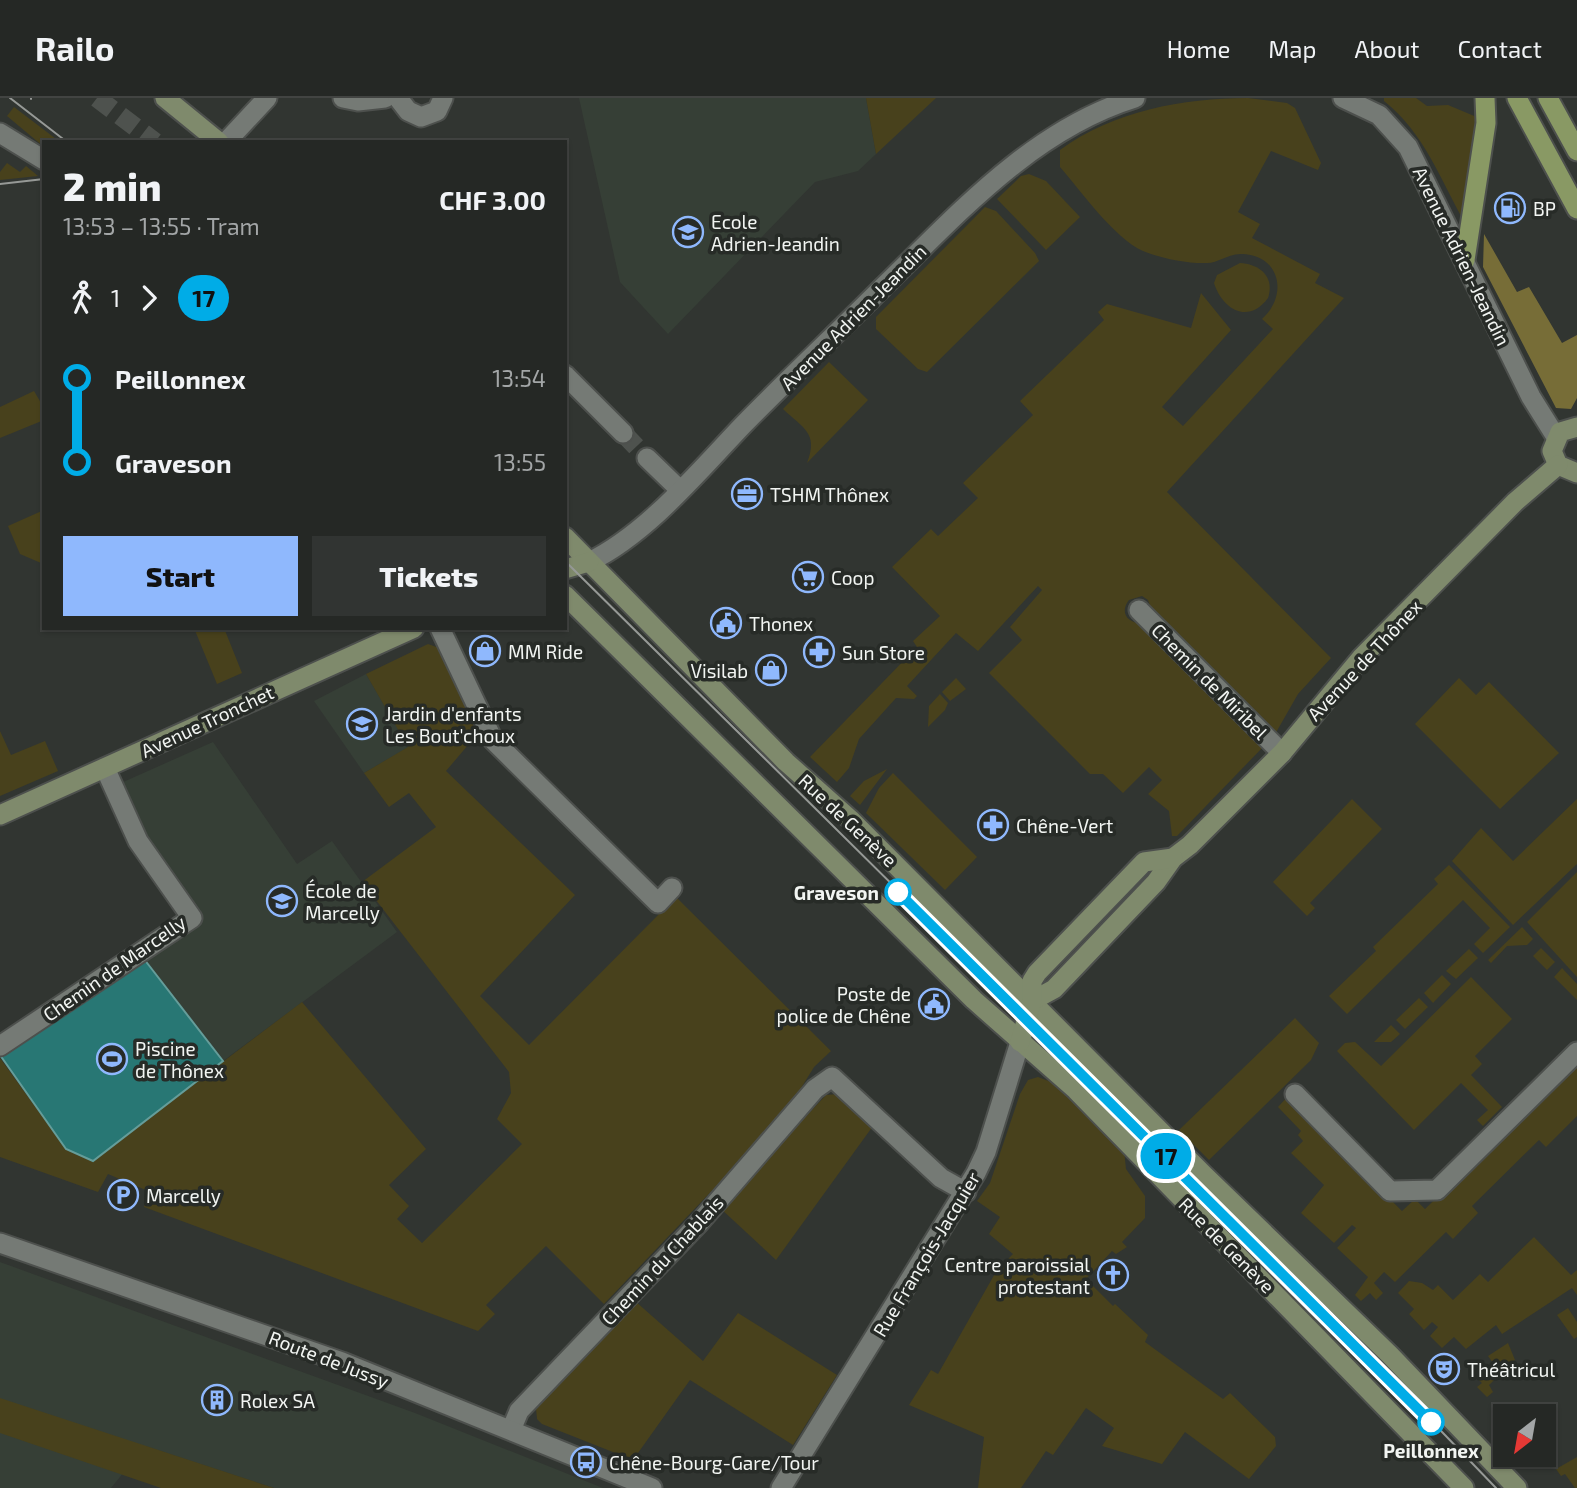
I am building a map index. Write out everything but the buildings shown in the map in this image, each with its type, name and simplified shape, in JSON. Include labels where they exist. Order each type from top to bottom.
[{"type":"main road","points":[[165,98],[217,140]]},
{"type":"main road","points":[[1465,260],[1486,123],[1485,98]]},
{"type":"main road","points":[[1517,98],[1577,209]]},
{"type":"main road","points":[[1549,98],[1577,151]]},
{"type":"main road","points":[[1577,427],[1566,429],[1556,437],[1552,451],[1558,465],[1577,473]]},
{"type":"main road","name":"Avenue de Thônex","points":[[1032,1001],[1054,989],[1156,883],[1172,858],[1190,845],[1282,752],[1362,658],[1515,502],[1558,465]]},
{"type":"main road","name":"Rue de Genève","points":[[567,539],[786,762],[850,819],[1195,1166],[1390,1355],[1517,1488]]},
{"type":"main road","points":[[567,568],[589,562]]},
{"type":"main road","name":"Rue de Genève","points":[[567,597],[1020,1042],[1076,1090],[1464,1488]]},
{"type":"main road","name":"Avenue Tronchet","points":[[0,815],[410,630]]},
{"type":"main road","points":[[1020,1042],[1032,1001]]},
{"type":"street","points":[[228,140],[267,98]]},
{"type":"street","points":[[343,98],[358,102],[385,98]]},
{"type":"street","points":[[398,98],[408,111],[422,117],[437,111],[443,98]]},
{"type":"street","name":"Avenue Adrien-Jeandin","points":[[589,562],[618,545],[680,490],[932,240],[1012,166],[1059,131],[1135,98]]},
{"type":"street","name":"Avenue Adrien-Jeandin","points":[[1343,98],[1379,115],[1408,147],[1531,397],[1556,437]]},
{"type":"street","points":[[0,119],[36,155]]},
{"type":"street","points":[[0,133],[36,155]]},
{"type":"street","points":[[567,377],[622,433]]},
{"type":"street","points":[[648,458],[680,490]]},
{"type":"street","name":"Chemin de Miribel","points":[[1139,610],[1282,752]]},
{"type":"street","points":[[441,630],[493,740],[658,903],[672,888]]},
{"type":"street","name":"Chemin de Marcelly","points":[[3,1044],[192,918],[138,841],[105,768]]},
{"type":"street","name":"Rue François-Jacquier","points":[[780,1488],[966,1192],[986,1152],[1020,1042]]},
{"type":"street","points":[[1295,1094],[1390,1191],[1437,1190],[1577,1052]]},
{"type":"street","name":"Chemin du Chablais","points":[[511,1430],[519,1411],[698,1223],[816,1090],[832,1077],[941,1178],[966,1192]]},
{"type":"street","name":"Route de Jussy","points":[[0,1243],[316,1353],[653,1488]]},
{"type":"shaded area","name":"Ecole Adrien-Jeandin","points":[[579,98],[866,98],[876,154],[858,171],[815,182],[668,334],[620,282]]},
{"type":"shaded area","points":[[866,98],[936,98],[876,154]]},
{"type":"shaded area","points":[[1248,98],[1287,103],[1295,108],[1321,163],[1318,170],[1271,151],[1238,212],[1260,224],[1252,238],[1320,274],[1315,283],[1344,298],[1167,492],[1331,658],[1298,694],[1274,736],[1153,614],[1148,600],[1142,596],[1129,600],[1125,609],[1126,616],[1142,624],[1264,746],[1177,836],[1172,836],[1169,811],[1148,794],[1162,780],[1149,767],[1123,793],[1103,774],[1090,774],[989,673],[1022,640],[1010,627],[1042,590],[1038,586],[978,651],[956,633],[907,686],[917,696],[914,699],[896,698],[859,739],[849,768],[837,782],[810,757],[917,647],[913,641],[940,616],[892,567],[931,529],[938,536],[978,498],[963,483],[1033,415],[1020,401],[1104,320],[1098,312],[1107,304],[1191,328],[1201,293],[1231,330],[1162,407],[1183,426],[1273,329],[1262,319],[1270,310],[1277,289],[1273,269],[1266,262],[1256,256],[1243,254],[1211,263],[1192,263],[1143,251],[1110,225],[1060,167],[1060,150],[1103,125],[1126,116],[1174,104]]},
{"type":"shaded area","points":[[1384,98],[1416,98],[1427,106],[1448,105],[1479,118],[1465,223],[1421,142]]},
{"type":"shaded area","points":[[14,107],[57,140],[42,140],[42,145],[7,116]]},
{"type":"shaded area","points":[[7,163],[20,172],[26,166],[38,176],[0,180],[0,172]]},
{"type":"shaded area","points":[[1029,174],[1046,181],[1080,217],[1046,250],[997,199],[1021,176]]},
{"type":"shaded area","points":[[985,207],[996,211],[1035,253],[1039,261],[927,372],[918,369],[876,329],[876,317]]},
{"type":"shaded area","points":[[1484,234],[1517,292],[1529,287],[1562,343],[1577,335],[1577,398],[1571,409],[1556,408],[1483,267]]},
{"type":"shaded area","points":[[1240,263],[1259,269],[1269,284],[1268,298],[1253,311],[1237,311],[1230,307],[1218,293],[1214,283],[1217,275]]},
{"type":"shaded area","points":[[829,362],[868,400],[807,463],[810,438],[803,427],[783,409]]},
{"type":"shaded area","points":[[34,391],[42,405],[42,421],[0,438],[0,407]]},
{"type":"shaded area","points":[[42,511],[41,563],[20,554],[8,526]]},
{"type":"shaded area","points":[[195,630],[225,630],[242,673],[217,684]]},
{"type":"shaded area","points":[[428,644],[442,649],[480,731],[446,771],[575,895],[480,996],[529,1045],[676,897],[831,1051],[814,1067],[785,1114],[604,1304],[546,1246],[486,1305],[495,1314],[478,1331],[144,1207],[148,1191],[108,1174],[98,1192],[0,1157],[0,1058],[66,1149],[93,1160],[302,1002],[426,1149],[389,1185],[409,1206],[397,1219],[422,1243],[522,1144],[497,1119],[511,1093],[509,1072],[362,882],[436,827],[409,793],[389,807],[364,773],[408,747],[366,674]]},
{"type":"shaded area","name":"Jardin d'enfants Les Bout'choux","points":[[366,674],[409,747],[364,773],[314,701]]},
{"type":"shaded area","points":[[956,678],[966,689],[950,701],[942,692]]},
{"type":"shaded area","points":[[1459,678],[1476,695],[1489,682],[1559,753],[1500,809],[1415,724]]},
{"type":"shaded area","points":[[940,694],[948,703],[945,710],[928,727],[929,706]]},
{"type":"shaded area","points":[[0,731],[11,755],[45,741],[58,771],[0,796]]},
{"type":"shaded area","name":"École de Marcelly","points":[[213,742],[297,864],[332,841],[397,932],[223,1061],[144,959],[202,919],[148,842],[121,783]]},
{"type":"shaded area","points":[[887,769],[860,805],[850,796],[864,781]]},
{"type":"shaded area","points":[[893,773],[977,857],[945,890],[866,813],[879,788]]},
{"type":"shaded area","points":[[1352,799],[1382,829],[1310,903],[1315,908],[1307,916],[1273,882]]},
{"type":"shaded area","points":[[1577,799],[1577,864],[1513,925],[1452,861],[1481,828],[1513,861]]},
{"type":"shaded area","points":[[1449,865],[1510,927],[1483,953],[1474,944],[1490,928],[1463,900],[1347,1014],[1329,996],[1376,951],[1373,947],[1438,884],[1434,879]]},
{"type":"shaded area","points":[[1577,872],[1577,977],[1527,922]]},
{"type":"shaded area","points":[[1522,927],[1533,939],[1527,945],[1507,946],[1491,963],[1488,960]]},
{"type":"shaded area","points":[[1541,948],[1555,962],[1547,970],[1533,956]]},
{"type":"shaded area","points":[[1469,949],[1478,958],[1456,979],[1446,971]]},
{"type":"shaded area","points":[[1562,968],[1577,984],[1577,1000],[1554,977]]},
{"type":"shaded area","points":[[1442,975],[1451,984],[1433,1003],[1424,993]]},
{"type":"shaded area","points":[[1471,977],[1512,1019],[1475,1056],[1482,1064],[1471,1075],[1502,1107],[1483,1126],[1477,1120],[1488,1110],[1461,1083],[1414,1130],[1337,1051],[1345,1043],[1355,1042],[1381,1066]]},
{"type":"shaded area","points":[[1419,998],[1428,1007],[1405,1029],[1396,1020]]},
{"type":"shaded area","points":[[1295,1018],[1319,1043],[1311,1060],[1209,1160],[1179,1130]]},
{"type":"shaded area","points":[[1391,1025],[1400,1034],[1391,1042],[1374,1042]]},
{"type":"shaded area","points":[[1577,1061],[1577,1116],[1546,1147],[1539,1140],[1472,1206],[1478,1213],[1453,1239],[1446,1232],[1395,1282],[1384,1272],[1374,1283],[1383,1293],[1376,1300],[1370,1293],[1361,1301],[1355,1295],[1368,1277],[1337,1248],[1356,1228],[1352,1225],[1334,1243],[1301,1213],[1324,1185],[1291,1153],[1303,1141],[1298,1135],[1301,1131],[1278,1107],[1289,1095],[1384,1200],[1388,1197],[1402,1211],[1415,1199],[1425,1209]]},
{"type":"shaded area","points":[[1038,1077],[1051,1082],[1124,1150],[1126,1169],[1145,1196],[1145,1218],[1122,1242],[1127,1247],[1116,1254],[1112,1251],[1086,1279],[1148,1335],[1145,1342],[1223,1399],[1230,1393],[1275,1437],[1276,1446],[1249,1479],[1185,1432],[1162,1464],[1102,1446],[1114,1428],[1086,1408],[1053,1455],[1046,1451],[1021,1488],[978,1488],[984,1437],[909,1405],[931,1370],[938,1374],[997,1270],[1013,1254],[989,1234],[1000,1217],[977,1201],[990,1183],[1020,1094],[1028,1080]]},
{"type":"shaded area","points":[[839,1094],[873,1126],[776,1260],[720,1208],[826,1095]]},
{"type":"shaded area","points":[[1534,1237],[1571,1275],[1577,1270],[1577,1295],[1572,1288],[1502,1334],[1496,1325],[1466,1349],[1454,1337],[1442,1348],[1430,1336],[1438,1327],[1432,1322],[1424,1330],[1409,1314],[1414,1309],[1398,1293],[1409,1281],[1422,1283],[1433,1290],[1438,1285],[1453,1300],[1480,1274],[1488,1282]]},
{"type":"shaded area","points":[[0,1262],[415,1413],[603,1488],[274,1488],[145,1446],[111,1488],[0,1488]]},
{"type":"shaded area","points":[[635,1301],[703,1361],[738,1313],[837,1375],[793,1445],[690,1380],[633,1460],[542,1424],[537,1419],[536,1408]]},
{"type":"shaded area","points":[[1568,1308],[1577,1322],[1577,1337],[1574,1339],[1557,1315]]},
{"type":"shaded area","points":[[1508,1343],[1515,1360],[1489,1385],[1493,1392],[1487,1397],[1477,1387],[1482,1383],[1477,1378],[1493,1363],[1488,1356]]},
{"type":"shaded area","points":[[0,1398],[274,1488],[161,1488],[0,1433]]},
{"type":"shaded area","points":[[1577,1457],[1575,1488],[1565,1474],[1561,1476],[1556,1469]]},
{"type":"water","name":"Piscine de Thônex","points":[[144,959],[223,1061],[93,1161],[66,1149],[0,1055]]},
{"type":"tunnel","points":[[97,98],[152,140]]},
{"type":"tunnel","points":[[623,433],[647,458]]},
{"type":"tram line","points":[[10,98],[64,140]]},
{"type":"tram line","points":[[0,184],[42,179]]},
{"type":"tram line","points":[[567,563],[1364,1351],[1496,1488]]},
{"type":"tram line","name":"17","points":[[898,892],[1364,1352],[1431,1422]]},
{"type":"place","name":"BP","points":[[1510,208]]},
{"type":"place","name":"Ecole Adrien-Jeandin","points":[[688,232]]},
{"type":"place","name":"TSHM Thônex","points":[[747,494]]},
{"type":"place","name":"Coop","points":[[808,577]]},
{"type":"place","name":"Thonex","points":[[726,623]]},
{"type":"place","name":"MM Ride","points":[[485,651]]},
{"type":"place","name":"Sun Store","points":[[819,652]]},
{"type":"place","name":"Visilab","points":[[771,670]]},
{"type":"place","name":"Jardin d'enfants Les Bout'choux","points":[[362,724]]},
{"type":"place","name":"Chêne-Vert","points":[[993,825]]},
{"type":"place","name":"Graveson","points":[[898,892]]},
{"type":"place","name":"École de Marcelly","points":[[282,901]]},
{"type":"place","name":"Poste de police de Chêne","points":[[934,1004]]},
{"type":"place","name":"Piscine de Thônex","points":[[112,1059]]},
{"type":"place","name":"Marcelly","points":[[123,1195]]},
{"type":"place","name":"Centre paroissial protestant","points":[[1113,1275]]},
{"type":"place","name":"Théâtricul","points":[[1444,1369]]},
{"type":"place","name":"Rolex SA","points":[[217,1400]]},
{"type":"place","name":"Peillonnex","points":[[1431,1422]]},
{"type":"place","name":"Chêne-Bourg-Gare/Tour","points":[[586,1462]]}]
